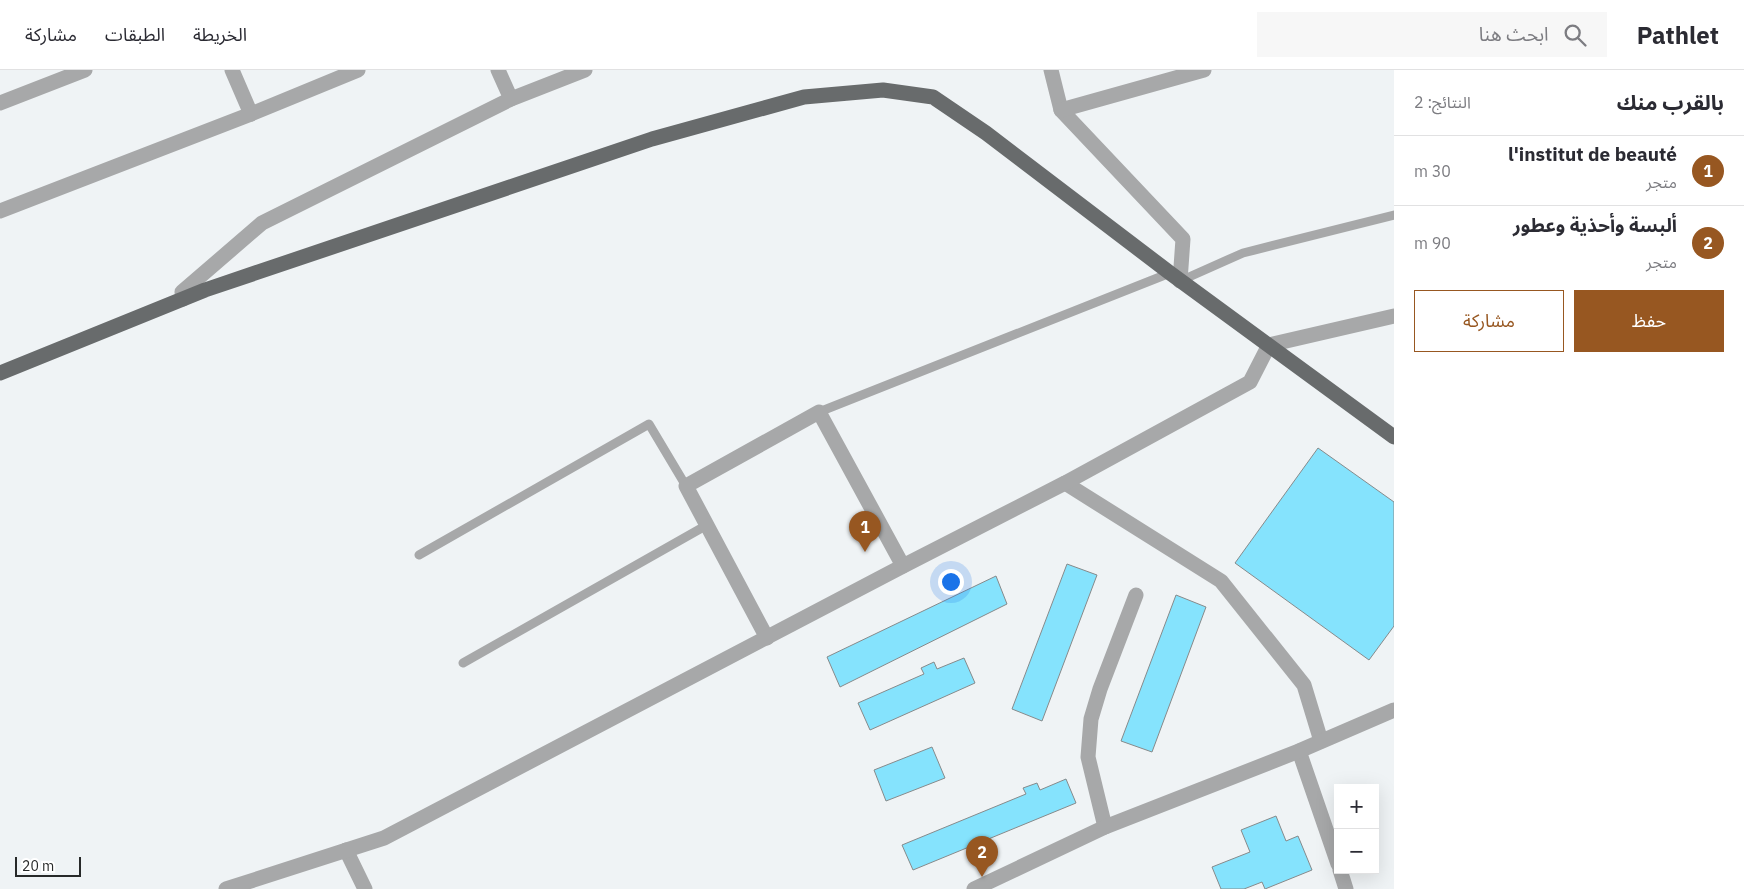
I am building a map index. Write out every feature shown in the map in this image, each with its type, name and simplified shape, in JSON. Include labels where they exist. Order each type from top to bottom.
[{"type":"main road","points":[[0,373],[205,290],[652,139],[804,97],[883,90],[932,97],[986,132],[1175,277],[1394,437]]},
{"type":"street","points":[[0,103],[85,70]]},
{"type":"street","points":[[232,70],[251,114]]},
{"type":"street","points":[[0,212],[358,70]]},
{"type":"street","points":[[498,70],[511,99]]},
{"type":"street","points":[[183,299],[182,292],[262,223],[511,99],[585,70]]},
{"type":"street","points":[[1051,70],[1062,110],[1183,239],[1175,277]]},
{"type":"street","points":[[1062,110],[1204,70]]},
{"type":"street","points":[[226,889],[384,838],[1065,482],[1250,382],[1269,345],[1394,316]]},
{"type":"street","points":[[767,638],[686,486],[819,412],[903,566]]},
{"type":"street","points":[[1065,482],[1221,581],[1304,685],[1321,741]]},
{"type":"street","points":[[1105,827],[1088,757],[1091,719],[1100,689],[1136,595]]},
{"type":"street","points":[[974,889],[992,886],[1105,827],[1394,710]]},
{"type":"street","points":[[1299,750],[1334,852]]},
{"type":"street","points":[[346,850],[365,889]]},
{"type":"street","points":[[1341,874],[1346,889]]},
{"type":"lane","points":[[819,412],[1243,253],[1394,215]]},
{"type":"lane","points":[[419,555],[649,424],[686,486]]},
{"type":"lane","points":[[463,663],[707,525]]},
{"type":"building","points":[[1318,448],[1394,502],[1394,626],[1369,660],[1235,563]]},
{"type":"building","points":[[1067,564],[1097,575],[1042,721],[1012,709]]},
{"type":"building","points":[[996,576],[1007,604],[840,687],[827,657]]},
{"type":"building","points":[[1176,595],[1206,607],[1152,752],[1121,741]]},
{"type":"building","points":[[964,658],[975,683],[870,730],[858,703],[924,674],[921,668],[934,662],[937,669]]},
{"type":"building","points":[[932,747],[945,778],[886,801],[874,770]]},
{"type":"building","points":[[1066,779],[1076,803],[913,870],[902,845],[1026,794],[1023,788],[1037,783],[1040,790]]},
{"type":"building","points":[[1276,816],[1286,841],[1298,836],[1312,870],[1265,889],[1262,882],[1244,889],[1221,889],[1212,867],[1250,852],[1241,830]]},
{"type":"place","name":"l'institut de beauté","points":[[865,552]]},
{"type":"place","name":"ألبسة وأحذية وعطور","points":[[982,877]]}]
